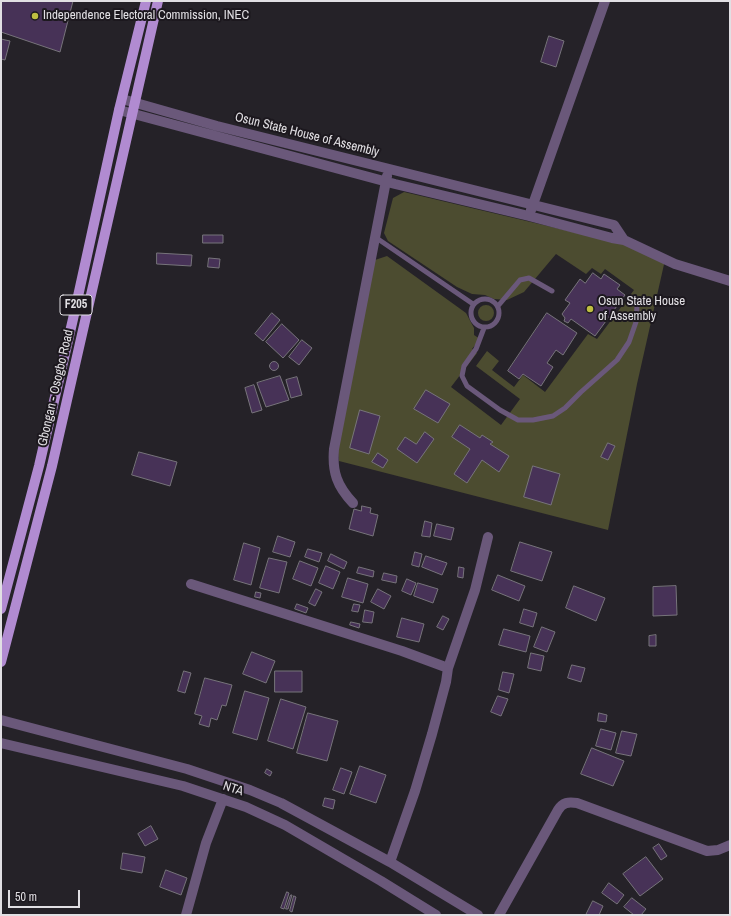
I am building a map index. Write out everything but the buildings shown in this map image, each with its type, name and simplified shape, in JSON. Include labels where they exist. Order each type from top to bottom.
[{"type":"main road","name":"Gbongan - Osogbo Road","points":[[1,609],[39,466],[119,110],[146,1]]},
{"type":"main road","name":"Gbongan - Osogbo Road","points":[[1,662],[52,466],[158,1]]},
{"type":"street","points":[[529,216],[604,1]]},
{"type":"street","name":"Osun State House of Assembly","points":[[122,99],[217,126],[614,226],[624,240]]},
{"type":"street","name":"Osun State House of Assembly","points":[[119,110],[385,181],[624,240]]},
{"type":"street","points":[[353,503],[345,494],[336,477],[333,461],[334,448],[385,181],[389,169]]},
{"type":"street","points":[[624,240],[675,264],[730,281]]},
{"type":"street","points":[[390,862],[415,791],[446,682],[448,668],[475,590],[488,537]]},
{"type":"street","points":[[190,584],[402,651],[448,668]]},
{"type":"street","points":[[1,720],[187,769],[250,790],[281,803],[390,862],[478,915]]},
{"type":"street","name":"NTA","points":[[1,743],[183,786],[246,807],[285,825],[436,915]]},
{"type":"street","points":[[186,915],[206,843],[223,800]]},
{"type":"street","points":[[499,915],[558,810],[567,802],[577,803],[708,851],[718,850],[730,845]]},
{"type":"lane","points":[[375,238],[473,304]]},
{"type":"lane","points":[[498,306],[520,280],[524,278],[529,278],[552,291]]},
{"type":"lane","points":[[486,298],[490,299],[498,306],[500,315],[498,320],[491,326],[484,328],[477,325],[471,318],[470,313],[473,304],[477,301],[486,298]]},
{"type":"lane","points":[[484,328],[476,349],[464,366],[462,376],[467,386],[500,410],[518,420],[534,420],[553,416],[565,408],[617,360],[629,342],[636,322],[637,306]]},
{"type":"shaded area","points":[[404,192],[611,241],[618,241],[665,260],[637,384],[608,530],[339,461],[337,444],[375,260],[387,256],[466,313],[474,328],[474,335],[480,339],[472,349],[477,353],[451,387],[501,425],[520,399],[476,366],[487,351],[499,361],[492,370],[514,387],[523,375],[545,392],[588,334],[597,339],[634,290],[605,269],[601,274],[592,268],[586,274],[556,254],[524,292],[507,300],[494,299],[485,295],[472,294],[457,287],[388,241],[384,233],[393,198]]},
{"type":"shaded area","points":[[486,305],[492,307],[494,313],[492,319],[486,321],[480,319],[478,313],[480,307]]},
{"type":"place","name":"Independence Electoral Commission, INEC","points":[[35,16]]},
{"type":"place","name":"Osun State House of Assembly","points":[[590,309]]}]
